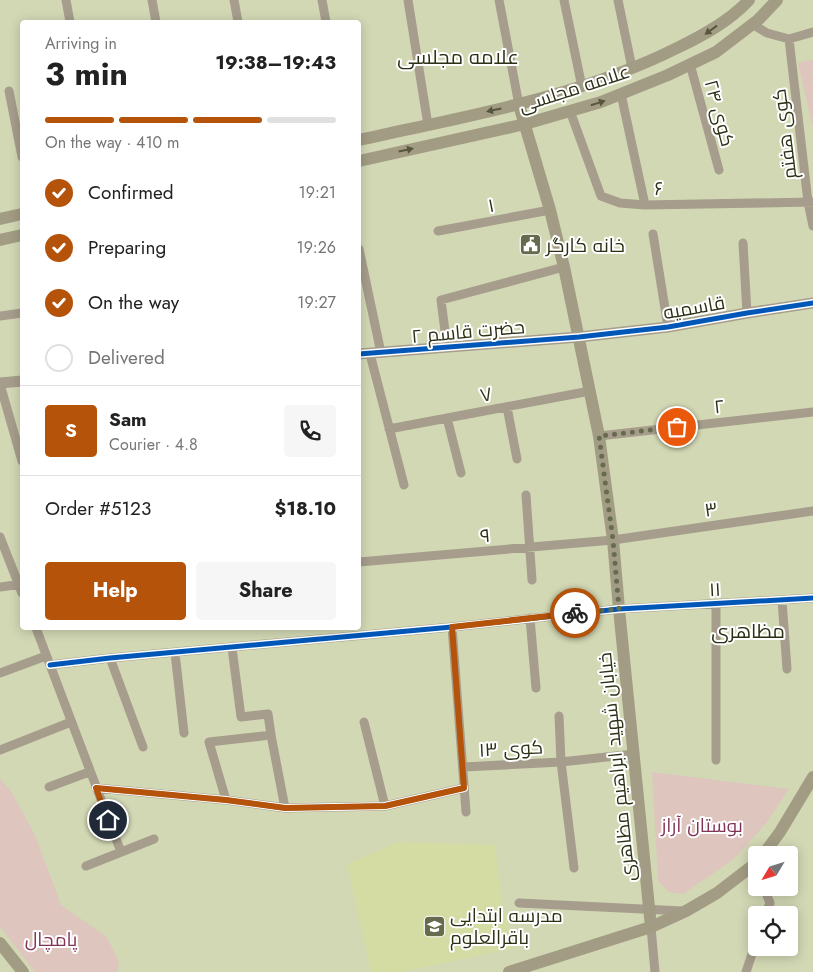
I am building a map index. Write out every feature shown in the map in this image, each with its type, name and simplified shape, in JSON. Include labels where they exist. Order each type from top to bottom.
[{"type":"main road","name":"علامه مجلسی","points":[[361,140],[519,104],[582,87],[660,57],[705,34],[749,0]]},
{"type":"main road","name":"علامه مجلسی","points":[[361,161],[525,124],[601,102],[668,75],[716,52],[752,24],[777,0]]},
{"type":"main road","points":[[739,9],[752,24]]},
{"type":"main road","name":"خیابان شهید ابراهیم مظاهری","points":[[519,104],[550,210],[564,267],[599,436],[613,540],[651,927]]},
{"type":"main road","points":[[0,219],[20,214]]},
{"type":"main road","points":[[0,240],[20,235]]},
{"type":"main road","points":[[770,846],[812,782]]},
{"type":"main road","points":[[509,972],[651,927],[686,911],[717,893],[748,870]]},
{"type":"main road","points":[[0,943],[23,972]]},
{"type":"street","points":[[66,0],[70,20]]},
{"type":"street","points":[[152,0],[156,20]]},
{"type":"street","points":[[234,0],[238,20]]},
{"type":"street","points":[[322,0],[326,20]]},
{"type":"street","points":[[408,0],[428,124]]},
{"type":"street","points":[[499,0],[519,104]]},
{"type":"street","points":[[564,0],[582,87]]},
{"type":"street","points":[[618,0],[632,68]]},
{"type":"street","points":[[752,24],[767,33],[788,39],[813,32]]},
{"type":"street","name":"کوی هفتم","points":[[788,39],[809,167],[813,226]]},
{"type":"street","name":"کوی ۲۴","points":[[690,64],[719,170]]},
{"type":"street","points":[[9,91],[20,146]]},
{"type":"street","points":[[621,94],[645,205]]},
{"type":"street","name":"۶","points":[[570,111],[601,196],[620,203],[645,205],[811,202]]},
{"type":"street","name":"۱","points":[[438,231],[550,210]]},
{"type":"street","points":[[653,234],[668,327]]},
{"type":"street","points":[[743,243],[747,313]]},
{"type":"street","points":[[447,347],[441,300],[564,267]]},
{"type":"street","points":[[361,268],[370,354],[404,485]]},
{"type":"street","name":"قاسمیه","points":[[579,337],[668,327],[813,304]]},
{"type":"street","points":[[0,316],[20,313]]},
{"type":"street","name":"۲ حضرت قاسم","points":[[370,354],[579,337]]},
{"type":"street","points":[[20,381],[0,383],[20,454]]},
{"type":"street","name":"۷","points":[[389,429],[590,391]]},
{"type":"street","points":[[507,407],[517,459]]},
{"type":"street","name":"۲","points":[[599,436],[813,412]]},
{"type":"street","points":[[446,418],[461,473]]},
{"type":"street","points":[[526,495],[532,580]]},
{"type":"street","name":"۳","points":[[613,540],[813,511]]},
{"type":"street","points":[[0,537],[20,582]]},
{"type":"street","name":"۹","points":[[361,562],[613,540]]},
{"type":"street","points":[[0,587],[20,584]]},
{"type":"street","name":"۱۱","points":[[50,665],[452,627],[619,609],[813,598]]},
{"type":"street","points":[[782,600],[787,669]]},
{"type":"street","points":[[716,605],[716,760]]},
{"type":"street","points":[[530,618],[536,688]]},
{"type":"street","points":[[452,627],[466,812]]},
{"type":"street","points":[[37,630],[89,772],[121,852]]},
{"type":"street","points":[[232,648],[241,717],[268,714],[285,808]]},
{"type":"street","points":[[175,653],[184,733]]},
{"type":"street","points":[[0,673],[46,656]]},
{"type":"street","points":[[110,658],[143,747]]},
{"type":"street","points":[[559,716],[561,762],[574,868]]},
{"type":"street","points":[[0,750],[71,722]]},
{"type":"street","points":[[364,722],[385,806]]},
{"type":"street","points":[[226,800],[209,742],[271,735]]},
{"type":"street","name":"کوی ۱۳","points":[[464,767],[561,762],[634,754]]},
{"type":"street","points":[[49,787],[89,772]]},
{"type":"street","points":[[96,788],[226,800],[285,808],[385,806],[464,788]]},
{"type":"street","points":[[86,866],[154,839]]},
{"type":"street","points":[[518,903],[686,911]]},
{"type":"street","points":[[651,927],[655,972]]},
{"type":"street","points":[[746,972],[751,956]]},
{"type":"shaded area","name":"مدرسه ابتدایی باقرالعلوم","points":[[398,842],[495,845],[502,904],[514,948],[402,972],[371,972],[347,864]]},
{"type":"green space","points":[[813,60],[813,128],[798,63]]},
{"type":"green space","name":"بوستان آراز","points":[[652,772],[789,789],[766,823],[734,859],[683,894],[669,892],[658,881]]},
{"type":"green space","name":"پامچال","points":[[0,779],[11,791],[35,835],[61,905],[107,937],[119,963],[117,972],[35,972],[0,927]]},
{"type":"cycle path","points":[[361,354],[579,337],[668,327],[813,303]]},
{"type":"cycle path","points":[[50,665],[452,627],[619,609],[813,598]]},
{"type":"cycle path","points":[[96,788],[226,800],[285,808],[385,806],[464,788]]},
{"type":"way so far","points":[[575,613],[619,609],[613,540],[599,436],[677,427]]},
{"type":"place","name":"خانه کارگر","points":[[530,245]]},
{"type":"place","name":"مدرسه ابتدایی باقرالعلوم","points":[[434,926]]},
{"type":"district","name":"علامه مجلسی","points":[[458,57]]},
{"type":"district","name":"مظاهری","points":[[748,631]]},
{"type":"route","points":[[108,820],[96,788],[226,800],[285,808],[385,806],[464,788],[464,767],[452,627],[575,613]]}]
